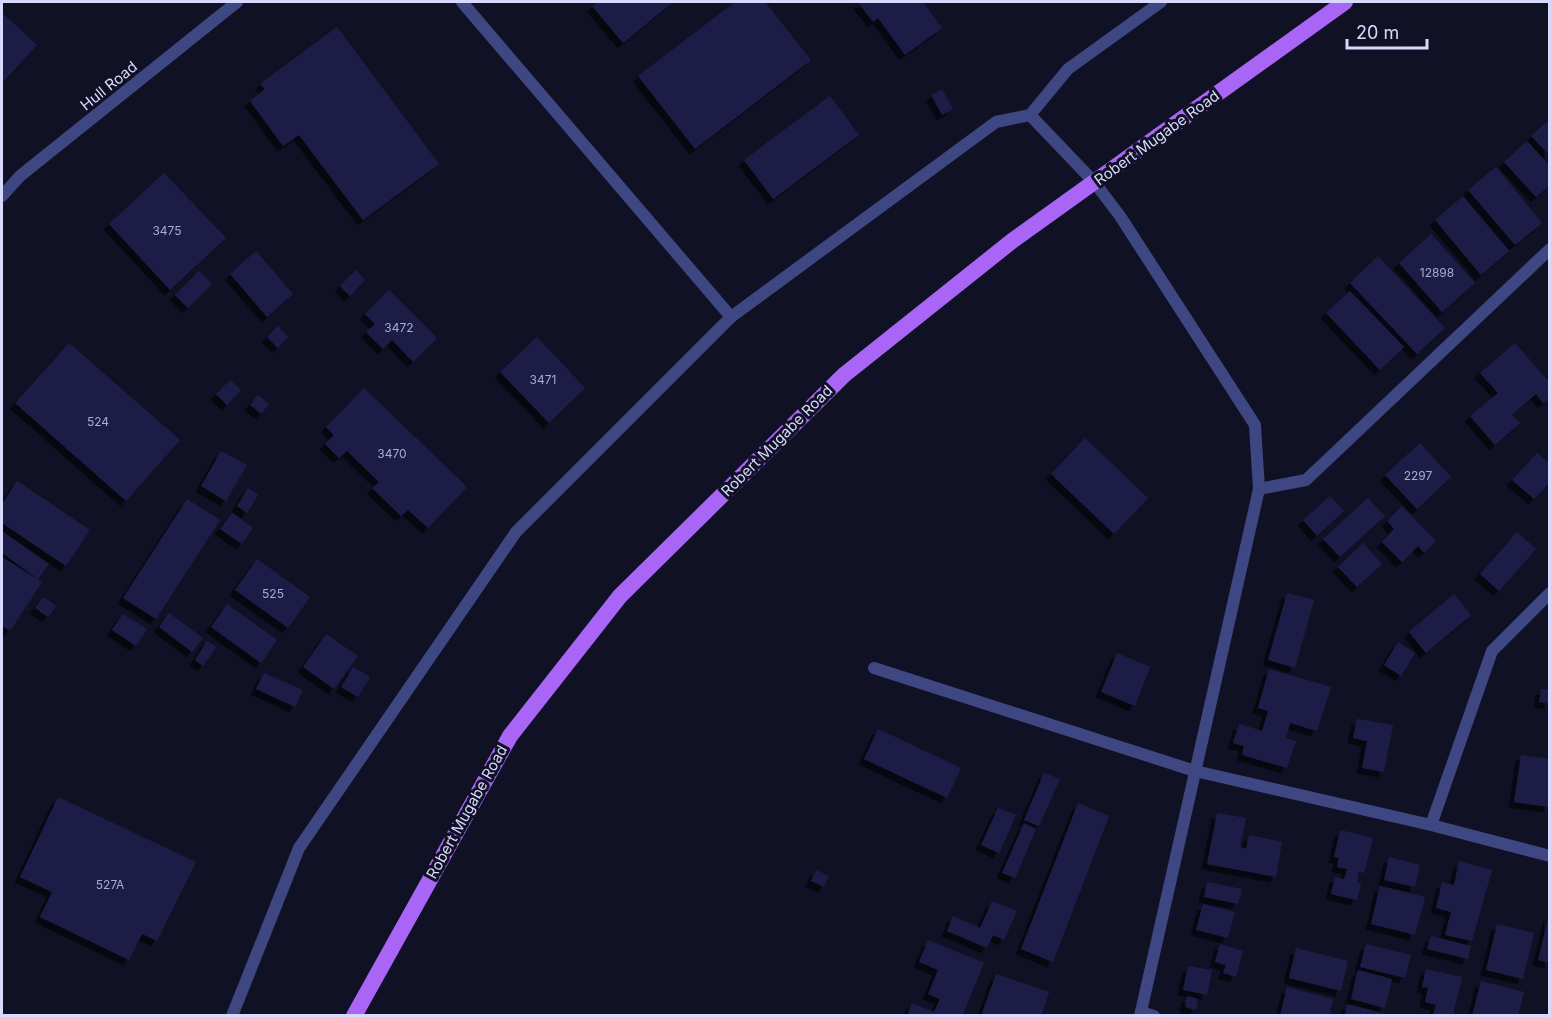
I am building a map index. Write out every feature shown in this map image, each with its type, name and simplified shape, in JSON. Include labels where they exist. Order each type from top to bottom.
[{"type":"main road","name":"Robert Mugabe Road","points":[[354,1016],[510,736],[620,596],[844,375],[1012,242],[1346,2]]},
{"type":"street","name":"Hull Road","points":[[2,196],[20,176],[237,2]]},
{"type":"street","points":[[462,2],[731,318]]},
{"type":"street","points":[[232,1016],[299,848],[516,532],[731,318],[996,122],[1030,115],[1068,69],[1161,2]]},
{"type":"street","points":[[1030,115],[1095,183],[1120,216],[1256,425],[1259,489],[1140,1014],[1154,1016]]},
{"type":"street","points":[[1259,489],[1306,480],[1550,249]]},
{"type":"street","points":[[1431,825],[1492,651],[1550,593]]},
{"type":"street","points":[[874,668],[1195,771],[1431,825],[1550,856]]},
{"type":"building","points":[[598,2],[673,2],[623,43],[592,6]]},
{"type":"building","points":[[735,2],[765,2],[811,60],[695,149],[638,76]]},
{"type":"building","points":[[858,2],[923,2],[942,28],[905,55],[878,18],[873,22]]},
{"type":"building","points":[[2,13],[37,45],[2,83]]},
{"type":"building","points":[[337,27],[439,164],[363,220],[299,135],[283,146],[250,101],[265,89],[260,84]]},
{"type":"building","points":[[942,89],[953,109],[942,115],[931,95]]},
{"type":"building","points":[[830,96],[859,135],[773,199],[744,160]]},
{"type":"building","points":[[1550,119],[1550,156],[1531,136]]},
{"type":"building","points":[[1527,141],[1550,166],[1550,185],[1536,197],[1504,162]]},
{"type":"building","points":[[1496,167],[1542,223],[1515,245],[1468,190]]},
{"type":"building","points":[[164,173],[226,238],[170,290],[109,224]]},
{"type":"building","points":[[1463,196],[1509,251],[1481,275],[1435,220]]},
{"type":"building","points":[[1431,234],[1475,283],[1442,312],[1399,263]]},
{"type":"building","points":[[256,251],[293,294],[267,317],[230,274]]},
{"type":"building","points":[[1378,256],[1445,328],[1417,354],[1350,283]]},
{"type":"building","points":[[356,270],[365,280],[350,296],[340,286]]},
{"type":"building","points":[[199,271],[212,284],[188,308],[175,295]]},
{"type":"building","points":[[389,290],[437,338],[413,362],[392,340],[383,349],[366,332],[375,324],[365,314]]},
{"type":"building","points":[[1350,291],[1404,347],[1380,370],[1326,313]]},
{"type":"building","points":[[278,326],[288,337],[278,348],[267,337]]},
{"type":"building","points":[[537,337],[585,388],[549,423],[500,372]]},
{"type":"building","points":[[69,343],[180,440],[126,501],[15,403]]},
{"type":"building","points":[[1515,343],[1550,383],[1550,398],[1543,403],[1536,394],[1512,415],[1520,423],[1495,445],[1470,416],[1498,393],[1480,373]]},
{"type":"building","points":[[230,380],[241,390],[227,405],[216,394]]},
{"type":"building","points":[[364,388],[467,487],[428,528],[408,510],[401,516],[372,488],[379,482],[347,451],[339,458],[325,444],[334,435],[326,427]]},
{"type":"building","points":[[258,395],[269,404],[261,414],[250,405]]},
{"type":"building","points":[[1085,438],[1148,498],[1114,534],[1051,474]]},
{"type":"building","points":[[1420,443],[1451,477],[1417,509],[1385,475]]},
{"type":"building","points":[[221,451],[247,465],[226,501],[201,486]]},
{"type":"building","points":[[1537,453],[1550,464],[1550,482],[1534,499],[1512,480]]},
{"type":"building","points":[[17,481],[90,530],[66,566],[2,523],[2,504]]},
{"type":"building","points":[[248,488],[258,495],[247,513],[237,506]]},
{"type":"building","points":[[1330,496],[1344,511],[1317,536],[1303,520]]},
{"type":"building","points":[[1368,498],[1385,516],[1340,557],[1323,539]]},
{"type":"building","points":[[187,499],[220,520],[156,619],[123,598]]},
{"type":"building","points":[[1402,506],[1436,541],[1424,553],[1418,546],[1402,562],[1382,542],[1394,529],[1387,521]]},
{"type":"building","points":[[232,513],[253,528],[242,544],[220,529]]},
{"type":"building","points":[[2,531],[49,564],[38,579],[2,553]]},
{"type":"building","points":[[1517,532],[1536,549],[1499,591],[1480,574]]},
{"type":"building","points":[[1363,543],[1382,564],[1357,587],[1338,567]]},
{"type":"building","points":[[2,557],[42,582],[10,631],[2,626]]},
{"type":"building","points":[[257,559],[310,597],[288,628],[235,590]]},
{"type":"building","points":[[1287,593],[1314,600],[1295,668],[1268,660]]},
{"type":"building","points":[[1454,594],[1471,615],[1426,653],[1409,632]]},
{"type":"building","points":[[44,597],[56,606],[48,617],[35,608]]},
{"type":"building","points":[[227,604],[277,640],[261,663],[211,627]]},
{"type":"building","points":[[169,613],[203,638],[192,652],[159,627]]},
{"type":"building","points":[[123,614],[147,629],[136,646],[112,630]]},
{"type":"building","points":[[326,634],[358,656],[334,689],[303,667]]},
{"type":"building","points":[[207,641],[216,647],[203,666],[195,660]]},
{"type":"building","points":[[1398,642],[1415,653],[1401,676],[1384,665]]},
{"type":"building","points":[[1117,653],[1150,667],[1135,706],[1101,692]]},
{"type":"building","points":[[353,667],[370,677],[358,697],[341,687]]},
{"type":"building","points":[[1269,669],[1331,687],[1317,731],[1290,723],[1286,738],[1296,741],[1287,768],[1242,755],[1244,746],[1233,743],[1239,724],[1262,731],[1268,711],[1258,708]]},
{"type":"building","points":[[264,673],[303,690],[295,707],[256,689]]},
{"type":"building","points":[[1541,689],[1550,690],[1550,704],[1539,702]]},
{"type":"building","points":[[1357,719],[1393,725],[1384,772],[1362,768],[1367,741],[1353,738]]},
{"type":"building","points":[[878,729],[961,768],[947,798],[864,759]]},
{"type":"building","points":[[1521,755],[1550,759],[1550,807],[1514,802]]},
{"type":"building","points":[[1044,773],[1060,779],[1039,826],[1024,820]]},
{"type":"building","points":[[58,797],[196,862],[157,941],[142,934],[129,960],[40,917],[52,892],[20,877]]},
{"type":"building","points":[[1078,803],[1109,816],[1053,962],[1021,949]]},
{"type":"building","points":[[998,808],[1016,815],[999,853],[981,845]]},
{"type":"building","points":[[1217,813],[1246,818],[1240,847],[1246,849],[1249,835],[1282,842],[1276,877],[1207,864]]},
{"type":"building","points":[[1024,823],[1036,829],[1015,878],[1002,873]]},
{"type":"building","points":[[1340,830],[1373,838],[1364,873],[1359,872],[1357,883],[1361,883],[1357,900],[1331,894],[1335,877],[1344,879],[1347,869],[1337,867],[1339,858],[1334,857]]},
{"type":"building","points":[[1389,857],[1420,865],[1415,887],[1384,880]]},
{"type":"building","points":[[1459,861],[1492,870],[1472,941],[1445,935],[1451,912],[1436,908],[1442,882],[1454,885]]},
{"type":"building","points":[[816,870],[829,876],[824,887],[811,881]]},
{"type":"building","points":[[1207,882],[1242,889],[1238,904],[1204,897]]},
{"type":"building","points":[[1380,886],[1425,897],[1415,935],[1371,924]]},
{"type":"building","points":[[992,901],[1017,911],[1004,940],[993,935],[987,948],[947,931],[953,916],[980,928]]},
{"type":"building","points":[[1203,904],[1235,912],[1228,938],[1196,930]]},
{"type":"building","points":[[1550,915],[1550,963],[1538,960]]},
{"type":"building","points":[[1497,924],[1534,933],[1523,979],[1486,970]]},
{"type":"building","points":[[1431,936],[1471,946],[1468,959],[1427,949]]},
{"type":"building","points":[[928,940],[984,963],[962,1016],[907,1016],[912,1003],[934,1012],[940,999],[928,994],[938,970],[919,962]]},
{"type":"building","points":[[1220,944],[1243,951],[1236,977],[1223,973],[1226,965],[1215,962]]},
{"type":"building","points":[[1366,944],[1411,955],[1405,978],[1360,967]]},
{"type":"building","points":[[1296,948],[1348,961],[1341,991],[1289,978]]},
{"type":"building","points":[[1188,966],[1212,970],[1207,995],[1183,990]]},
{"type":"building","points":[[1426,969],[1462,977],[1453,1015],[1433,1016],[1436,1005],[1425,1002],[1428,988],[1422,987]]},
{"type":"building","points":[[1358,970],[1392,979],[1385,1008],[1351,999]]},
{"type":"building","points":[[996,974],[1049,992],[1041,1016],[981,1016]]},
{"type":"building","points":[[1481,981],[1524,992],[1518,1016],[1472,1016]]},
{"type":"building","points":[[1287,987],[1333,999],[1329,1016],[1280,1016]]},
{"type":"building","points":[[1187,996],[1198,999],[1196,1010],[1185,1007]]},
{"type":"building","points":[[1347,1004],[1390,1015],[1390,1016],[1345,1016]]}]
